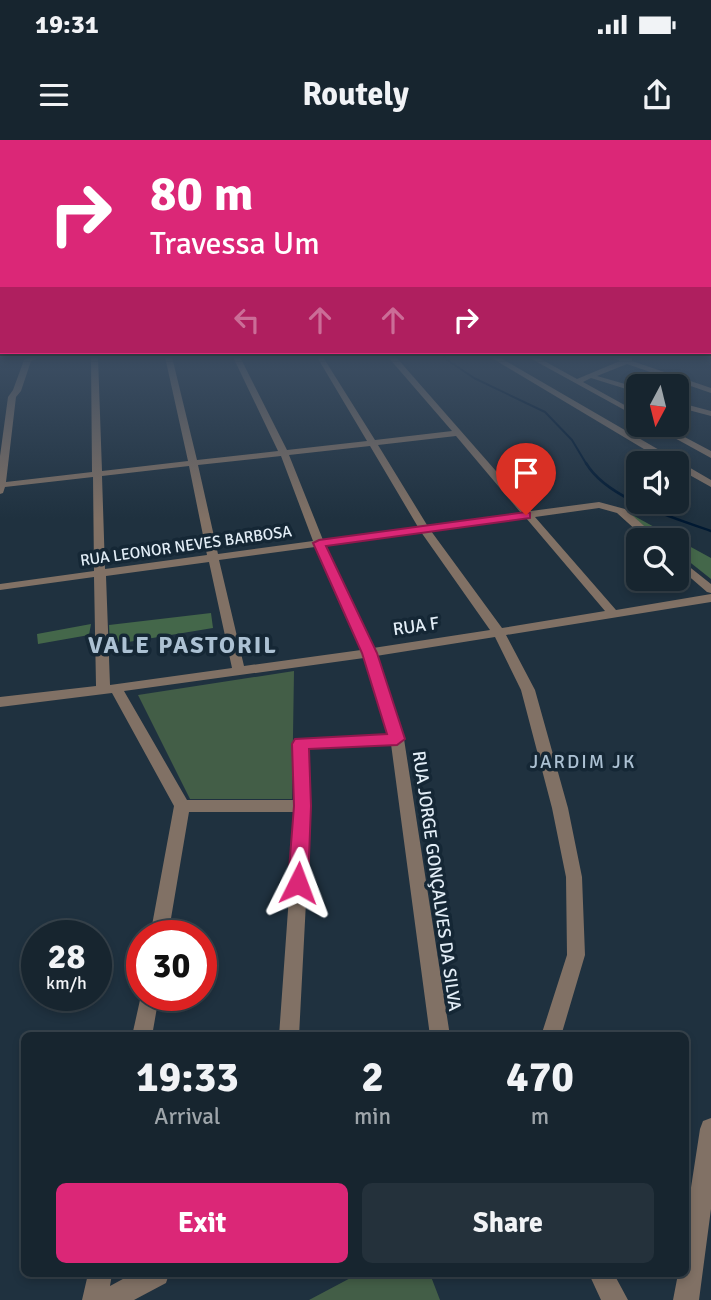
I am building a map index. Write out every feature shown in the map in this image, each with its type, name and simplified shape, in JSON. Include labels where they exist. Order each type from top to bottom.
[{"type":"street","points":[[10,411],[1,489],[99,474],[459,433]]},
{"type":"street","points":[[96,411],[100,574],[109,690],[182,806],[162,920]]},
{"type":"street","points":[[181,411],[239,671]]},
{"type":"street","name":"RUA JORGE GONÇALVES DA SILVA","points":[[263,411],[284,453],[319,543],[369,653],[397,739],[439,1032]]},
{"type":"street","points":[[354,411],[425,530],[499,634],[528,690],[560,808],[573,877],[576,955],[552,1032]]},
{"type":"street","points":[[440,411],[526,515],[613,613]]},
{"type":"street","points":[[586,411],[626,435]]},
{"type":"street","points":[[632,438],[654,451]]},
{"type":"street","points":[[675,438],[711,455]]},
{"type":"street","points":[[689,471],[711,484]]},
{"type":"street","name":"RUA LEONOR NEVES BARBOSA","points":[[0,587],[608,506],[621,510],[641,528]]},
{"type":"street","points":[[689,571],[711,590]]},
{"type":"street","name":"RUA F","points":[[0,702],[109,690],[499,634],[711,598]]},
{"type":"street","points":[[289,1032],[303,806],[301,744],[397,739]]},
{"type":"street","points":[[182,806],[303,806]]},
{"type":"street","points":[[143,1032],[146,1011]]},
{"type":"street","points":[[686,1300],[711,1129]]},
{"type":"street","points":[[95,1300],[99,1277]]},
{"type":"street","points":[[109,1300],[151,1277]]},
{"type":"street","points":[[603,1277],[615,1300]]},
{"type":"green space","points":[[629,514],[656,528],[647,528]]},
{"type":"green space","points":[[689,546],[711,558],[711,579],[689,562]]},
{"type":"green space","points":[[211,613],[213,628],[110,645],[109,625]]},
{"type":"green space","points":[[91,624],[89,635],[38,644],[37,634]]},
{"type":"green space","points":[[294,671],[292,799],[190,799],[138,695]]},
{"type":"green space","points":[[352,1277],[431,1277],[440,1300],[309,1300]]},
{"type":"waterway","points":[[543,411],[572,440],[587,465]]},
{"type":"waterway","points":[[586,463],[596,476],[624,497],[711,531]]},
{"type":"district","name":"VALE PASTORIL","points":[[183,645]]},
{"type":"district","name":"JARDIM JK","points":[[583,762]]},
{"type":"route","points":[[298,883],[303,806],[301,744],[397,739],[369,653],[319,543],[526,515]]}]
